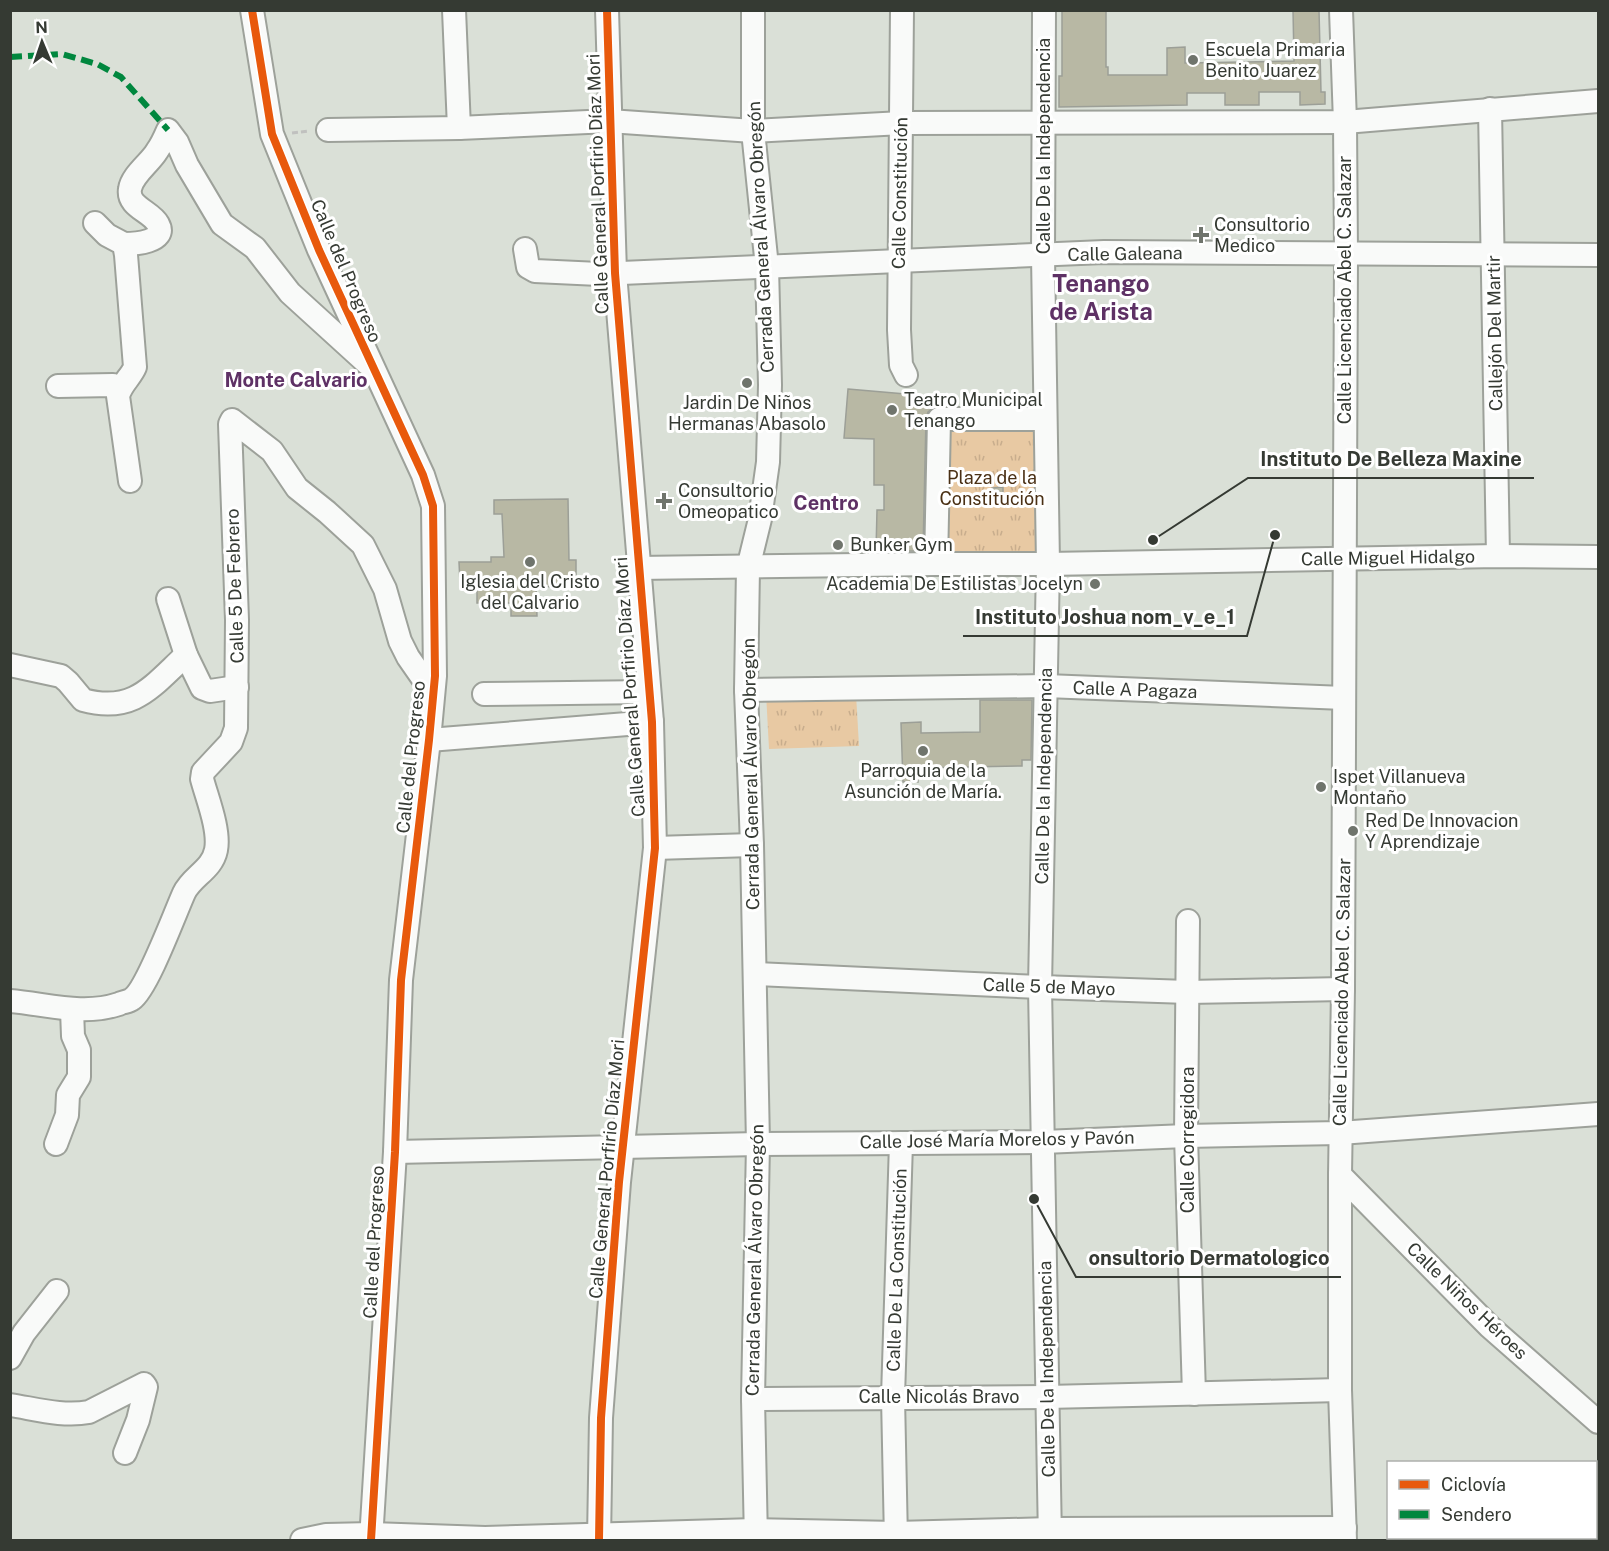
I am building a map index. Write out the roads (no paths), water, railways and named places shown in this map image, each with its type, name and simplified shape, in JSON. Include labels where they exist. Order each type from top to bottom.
[{"type":"street","name":"Calle del Progreso","points":[[252,10],[272,134],[319,249],[423,475],[433,506],[435,664],[429,740],[401,980],[395,1152],[372,1537]]},
{"type":"street","points":[[454,10],[459,128]]},
{"type":"street","name":"Calle General Porfirio Díaz Mori","points":[[599,1537],[602,1418],[622,1147],[655,848],[652,722],[615,273],[607,10]]},
{"type":"street","name":"Cerrada General Álvaro Obregón","points":[[753,10],[753,131],[767,267],[770,385],[768,462],[760,519],[748,568],[746,690],[756,974],[758,1144],[753,1399],[755,1535]]},
{"type":"street","name":"Calle Constitución","points":[[902,10],[899,261],[901,365],[906,375]]},
{"type":"street","name":"Calle De la Independencia","points":[[1044,10],[1043,256],[1048,564],[1040,987],[1051,1535]]},
{"type":"street","name":"Calle Licenciado Abel C. Salazar","points":[[1341,10],[1346,254],[1340,1390],[1345,1534]]},
{"type":"street","points":[[328,130],[459,128],[609,121],[753,131],[902,123],[1345,122],[1599,101]]},
{"type":"street","name":"Callejón Del Martir","points":[[1490,109],[1498,556]]},
{"type":"street","points":[[95,223],[107,235],[124,244],[148,242],[157,236],[158,223],[135,204],[129,191],[131,184],[158,150],[168,130],[177,142],[187,165],[222,224],[255,248],[290,293],[372,367]]},
{"type":"street","points":[[124,244],[135,367],[120,389],[119,409],[130,481]]},
{"type":"street","name":"Calle Galeana","points":[[525,249],[528,267],[535,271],[615,273],[1104,252],[1599,255]]},
{"type":"street","points":[[58,386],[113,385],[120,389]]},
{"type":"street","points":[[936,564],[939,419],[1045,419]]},
{"type":"street","name":"Calle 5 De Febrero","points":[[72,1010],[104,1009],[132,999],[141,988],[172,926],[191,881],[210,866],[216,849],[213,822],[202,779],[206,767],[234,737],[237,712],[237,620],[230,424],[232,420],[272,451],[297,489],[327,512],[363,545],[385,590],[400,641],[408,657],[433,693]]},
{"type":"street","name":"Calle Miguel Hidalgo","points":[[638,568],[1498,556],[1599,557]]},
{"type":"street","points":[[168,599],[186,655],[202,688],[210,691],[237,687]]},
{"type":"street","points":[[10,665],[61,676],[83,700],[122,703],[131,701],[147,690],[186,655]]},
{"type":"street","name":"Calle A Pagaza","points":[[746,690],[1046,686],[1344,698]]},
{"type":"street","points":[[484,694],[649,692]]},
{"type":"street","points":[[429,740],[652,722]]},
{"type":"street","points":[[655,848],[752,845]]},
{"type":"street","name":"Calle Corregidora","points":[[1188,921],[1186,1136],[1194,1394]]},
{"type":"street","name":"Calle 5 de Mayo","points":[[756,974],[1188,992],[1342,989]]},
{"type":"street","points":[[10,1001],[72,1010],[73,1036],[79,1050],[79,1077],[68,1095],[67,1115],[56,1144]]},
{"type":"street","name":"Calle José María Morelos y Pavón","points":[[395,1152],[758,1144],[1043,1142],[1340,1133],[1599,1114]]},
{"type":"street","name":"Calle De La Constitución","points":[[896,1537],[893,1397],[901,1143]]},
{"type":"street","name":"Calle Niños Héroes","points":[[1340,1175],[1490,1327],[1599,1422]]},
{"type":"street","points":[[10,1358],[24,1333],[57,1291]]},
{"type":"street","points":[[10,1405],[79,1414],[89,1412],[144,1384],[146,1387],[142,1407],[125,1453]]},
{"type":"street","name":"Calle Nicolás Bravo","points":[[753,1399],[1047,1397],[1340,1390]]},
{"type":"street","points":[[306,1539],[326,1535],[485,1539],[755,1535],[896,1537],[1345,1534]]},
{"type":"place","name":"Escuela Primaria Benito Juarez","points":[[1193,60]]},
{"type":"place","name":"Consultorio Medico","points":[[1201,235]]},
{"type":"place","name":"Jardin De Niños Hermanas Abasolo","points":[[747,383]]},
{"type":"place","name":"Teatro Municipal Tenango","points":[[892,410]]},
{"type":"place","name":"Consultorio Omeopatico","points":[[664,501]]},
{"type":"place","name":"Instituto Joshua nom_v_e_1","points":[[1275,535]]},
{"type":"place","name":"Instituto De Belleza Maxine","points":[[1153,540]]},
{"type":"place","name":"Bunker Gym","points":[[838,545]]},
{"type":"place","name":"Iglesia del Cristo del Calvario","points":[[530,562]]},
{"type":"place","name":"Academia De Estilistas Jocelyn","points":[[1095,584]]},
{"type":"place","name":"Parroquia de la Asunción de María.","points":[[923,751]]},
{"type":"place","name":"Ispet Villanueva Montaño","points":[[1321,787]]},
{"type":"place","name":"Red De Innovacion Y Aprendizaje","points":[[1353,831]]},
{"type":"place","name":"onsultorio Dermatologico","points":[[1034,1199]]},
{"type":"district","name":"Tenango de Arista","points":[[1101,298]]},
{"type":"district","name":"Monte Calvario","points":[[296,380]]},
{"type":"district","name":"Centro","points":[[826,503]]},
{"type":"park label","name":"Plaza de la Constitución","points":[[992,488]]}]
